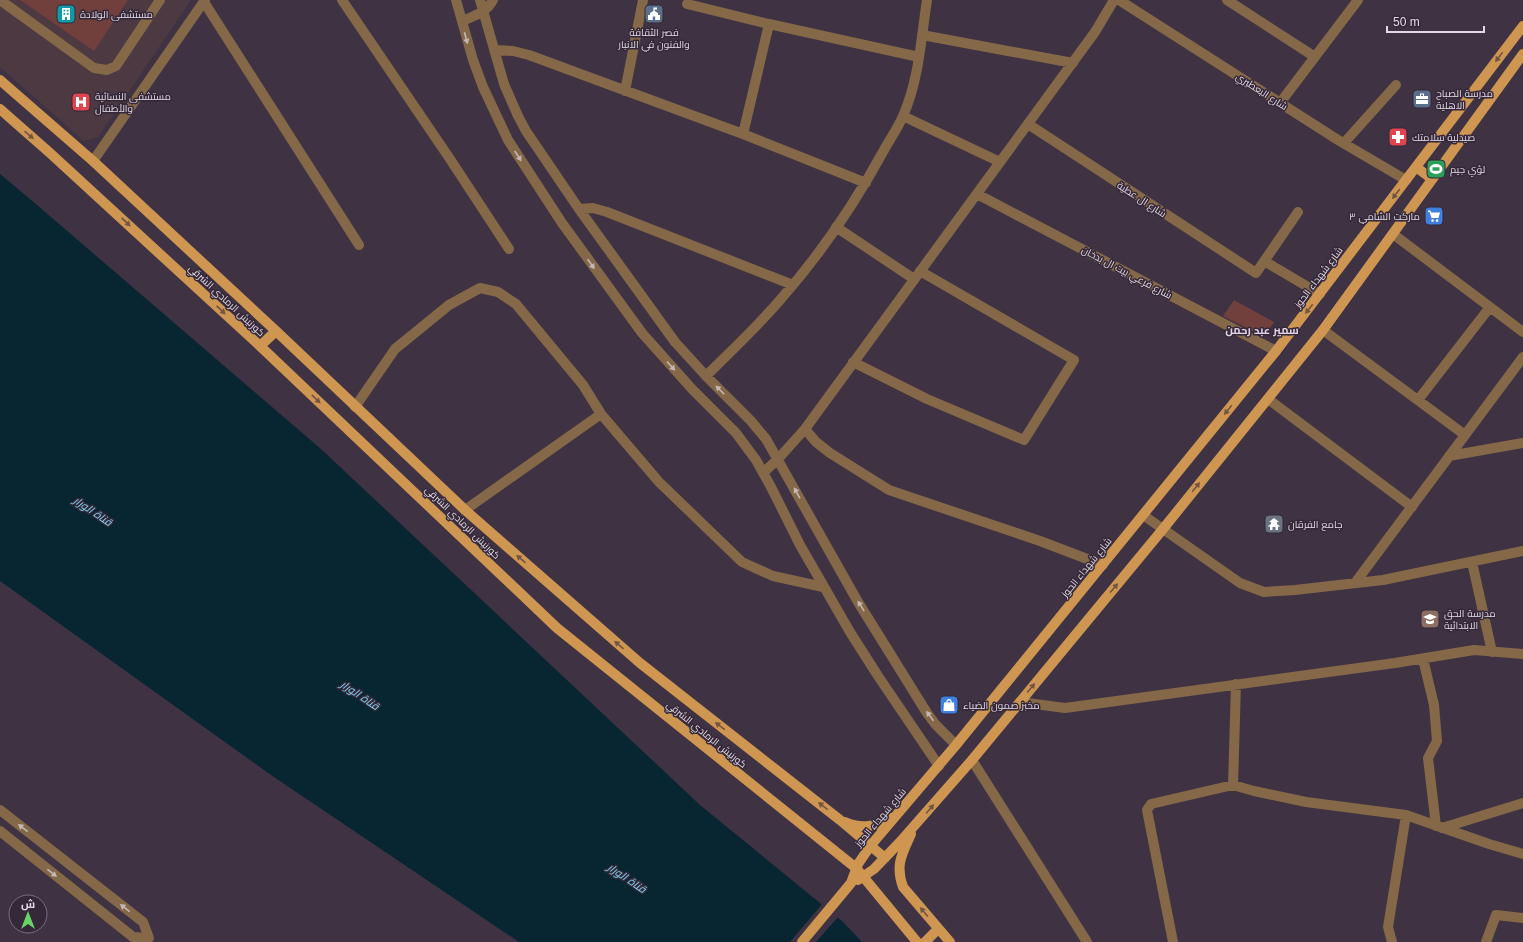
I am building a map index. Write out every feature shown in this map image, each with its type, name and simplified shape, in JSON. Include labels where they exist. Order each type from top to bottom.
[{"type":"main road","name":"شارع شهداء الحوز","points":[[851,883],[861,858],[870,845],[939,766],[1276,351],[1523,26]]},
{"type":"main road","points":[[802,942],[851,883],[864,876],[885,858],[913,828],[972,760],[1163,528],[1323,330],[1523,54]]},
{"type":"main road","name":"كورنيش الرمادي الشرقي","points":[[0,80],[93,161],[276,331],[465,510],[640,663],[840,820],[885,858]]},
{"type":"main road","name":"كورنيش الرمادي الشرقي","points":[[0,109],[260,346],[557,628],[856,868],[917,942]]},
{"type":"main road","points":[[1416,167],[1432,179]]},
{"type":"main road","points":[[260,346],[276,331]]},
{"type":"main road","points":[[840,820],[856,826],[873,826],[885,822],[896,815]]},
{"type":"main road","points":[[913,828],[900,861],[900,878],[903,887],[950,942]]},
{"type":"main road","points":[[925,942],[938,929]]},
{"type":"street","points":[[0,0],[94,68],[107,70],[116,66],[160,0]]},
{"type":"street","points":[[342,0],[509,249]]},
{"type":"street","points":[[456,0],[473,60],[495,114],[508,140],[601,278],[642,333],[692,389],[736,433],[756,460],[823,587],[878,676],[939,766]]},
{"type":"street","points":[[480,0],[504,84],[526,131],[579,209],[675,342],[759,430],[778,459],[862,609],[927,713],[956,745]]},
{"type":"street","points":[[462,21],[484,11],[491,5],[493,0]]},
{"type":"street","points":[[625,91],[642,0]]},
{"type":"street","points":[[706,376],[793,285],[836,227],[866,183],[903,116],[915,78],[927,0]]},
{"type":"street","points":[[763,473],[805,429],[1096,32],[1114,0]]},
{"type":"street","name":"شارع البعطيري","points":[[1119,0],[1280,103],[1406,180]]},
{"type":"street","points":[[1227,0],[1315,57]]},
{"type":"street","points":[[1280,103],[1358,0]]},
{"type":"street","points":[[93,161],[204,1],[359,245]]},
{"type":"street","points":[[687,4],[769,24],[919,57]]},
{"type":"street","points":[[743,134],[769,24]]},
{"type":"street","points":[[922,35],[1072,63]]},
{"type":"street","points":[[495,50],[513,51],[529,55],[743,134],[866,183]]},
{"type":"street","points":[[1344,143],[1396,85]]},
{"type":"street","points":[[903,116],[1000,162]]},
{"type":"street","name":"شارع ال عطية","points":[[1028,124],[1256,273],[1264,261]]},
{"type":"street","name":"شارع فرعي بيت ال بدخان","points":[[977,194],[1276,351]]},
{"type":"street","points":[[579,209],[593,208],[608,212],[793,285]]},
{"type":"street","points":[[1298,212],[1264,261],[1320,294]]},
{"type":"street","points":[[836,227],[917,275],[1074,360],[1024,440],[927,399],[853,362]]},
{"type":"street","points":[[1393,234],[1523,332]]},
{"type":"street","points":[[355,407],[395,349],[449,305],[480,288],[498,292],[516,304],[583,385],[601,414],[660,482],[742,562],[773,576],[823,587]]},
{"type":"street","points":[[1418,400],[1490,307]]},
{"type":"street","points":[[1323,330],[1465,435]]},
{"type":"street","points":[[1355,583],[1523,357]]},
{"type":"street","points":[[1268,398],[1412,507]]},
{"type":"street","points":[[465,510],[601,414]]},
{"type":"street","points":[[805,429],[816,442],[830,453],[889,490],[1040,541],[1103,565]]},
{"type":"street","points":[[1449,456],[1523,443]]},
{"type":"street","points":[[1143,515],[1240,583],[1264,592],[1383,580],[1523,551]]},
{"type":"street","points":[[1472,562],[1492,652]]},
{"type":"street","points":[[1020,702],[1066,708],[1423,659],[1474,650],[1523,654]]},
{"type":"street","points":[[1423,659],[1434,705],[1437,741],[1428,758],[1439,827]]},
{"type":"street","points":[[1233,785],[1236,684]]},
{"type":"street","points":[[972,760],[1086,942]]},
{"type":"street","points":[[1173,942],[1147,810],[1151,804],[1233,785],[1306,802],[1406,815],[1489,844],[1523,854]]},
{"type":"street","points":[[1439,827],[1523,803]]},
{"type":"street","points":[[0,810],[143,922],[149,938],[133,937],[0,831]]},
{"type":"street","points":[[1392,942],[1388,927],[1406,815]]},
{"type":"street","points":[[1486,942],[1496,915],[1523,918]]},
{"type":"shaded area","name":"مستشفى النسائية والأطفال","points":[[0,0],[191,0],[98,137],[84,141],[0,67]]},
{"type":"water","name":"قناة الورار","points":[[0,174],[321,449],[700,805],[842,921],[862,942],[519,942],[271,775],[0,581]]},
{"type":"pier","points":[[823,903],[839,916],[816,942],[790,942]]},
{"type":"building","name":"مستشفى الولادة","points":[[20,0],[128,0],[94,51]]},
{"type":"building","name":"سمير عبد رحمن","points":[[1234,300],[1274,322],[1264,337],[1223,316]]},
{"type":"place","name":"مستشفى الولادة","points":[[66,14]]},
{"type":"place","name":"فصر الثقافة والفنون في الانبار","points":[[654,14]]},
{"type":"place","name":"مدرسة الصباح الاهلية","points":[[1422,99]]},
{"type":"place","name":"مستشفى النسائية والأطفال","points":[[81,102]]},
{"type":"place","name":"صيدلية سلامتك","points":[[1398,137]]},
{"type":"place","name":"لؤي جيم","points":[[1436,169]]},
{"type":"place","name":"ماركت الشامي ٣","points":[[1434,216]]},
{"type":"place","name":"جامع الفرقان","points":[[1274,524]]},
{"type":"place","name":"مدرسة الحق الابتدائية","points":[[1430,619]]},
{"type":"place","name":"مخبز صمون الضياء","points":[[949,705]]},
{"type":"district","name":"سمير عبد رحمن","points":[[1262,330]]}]
